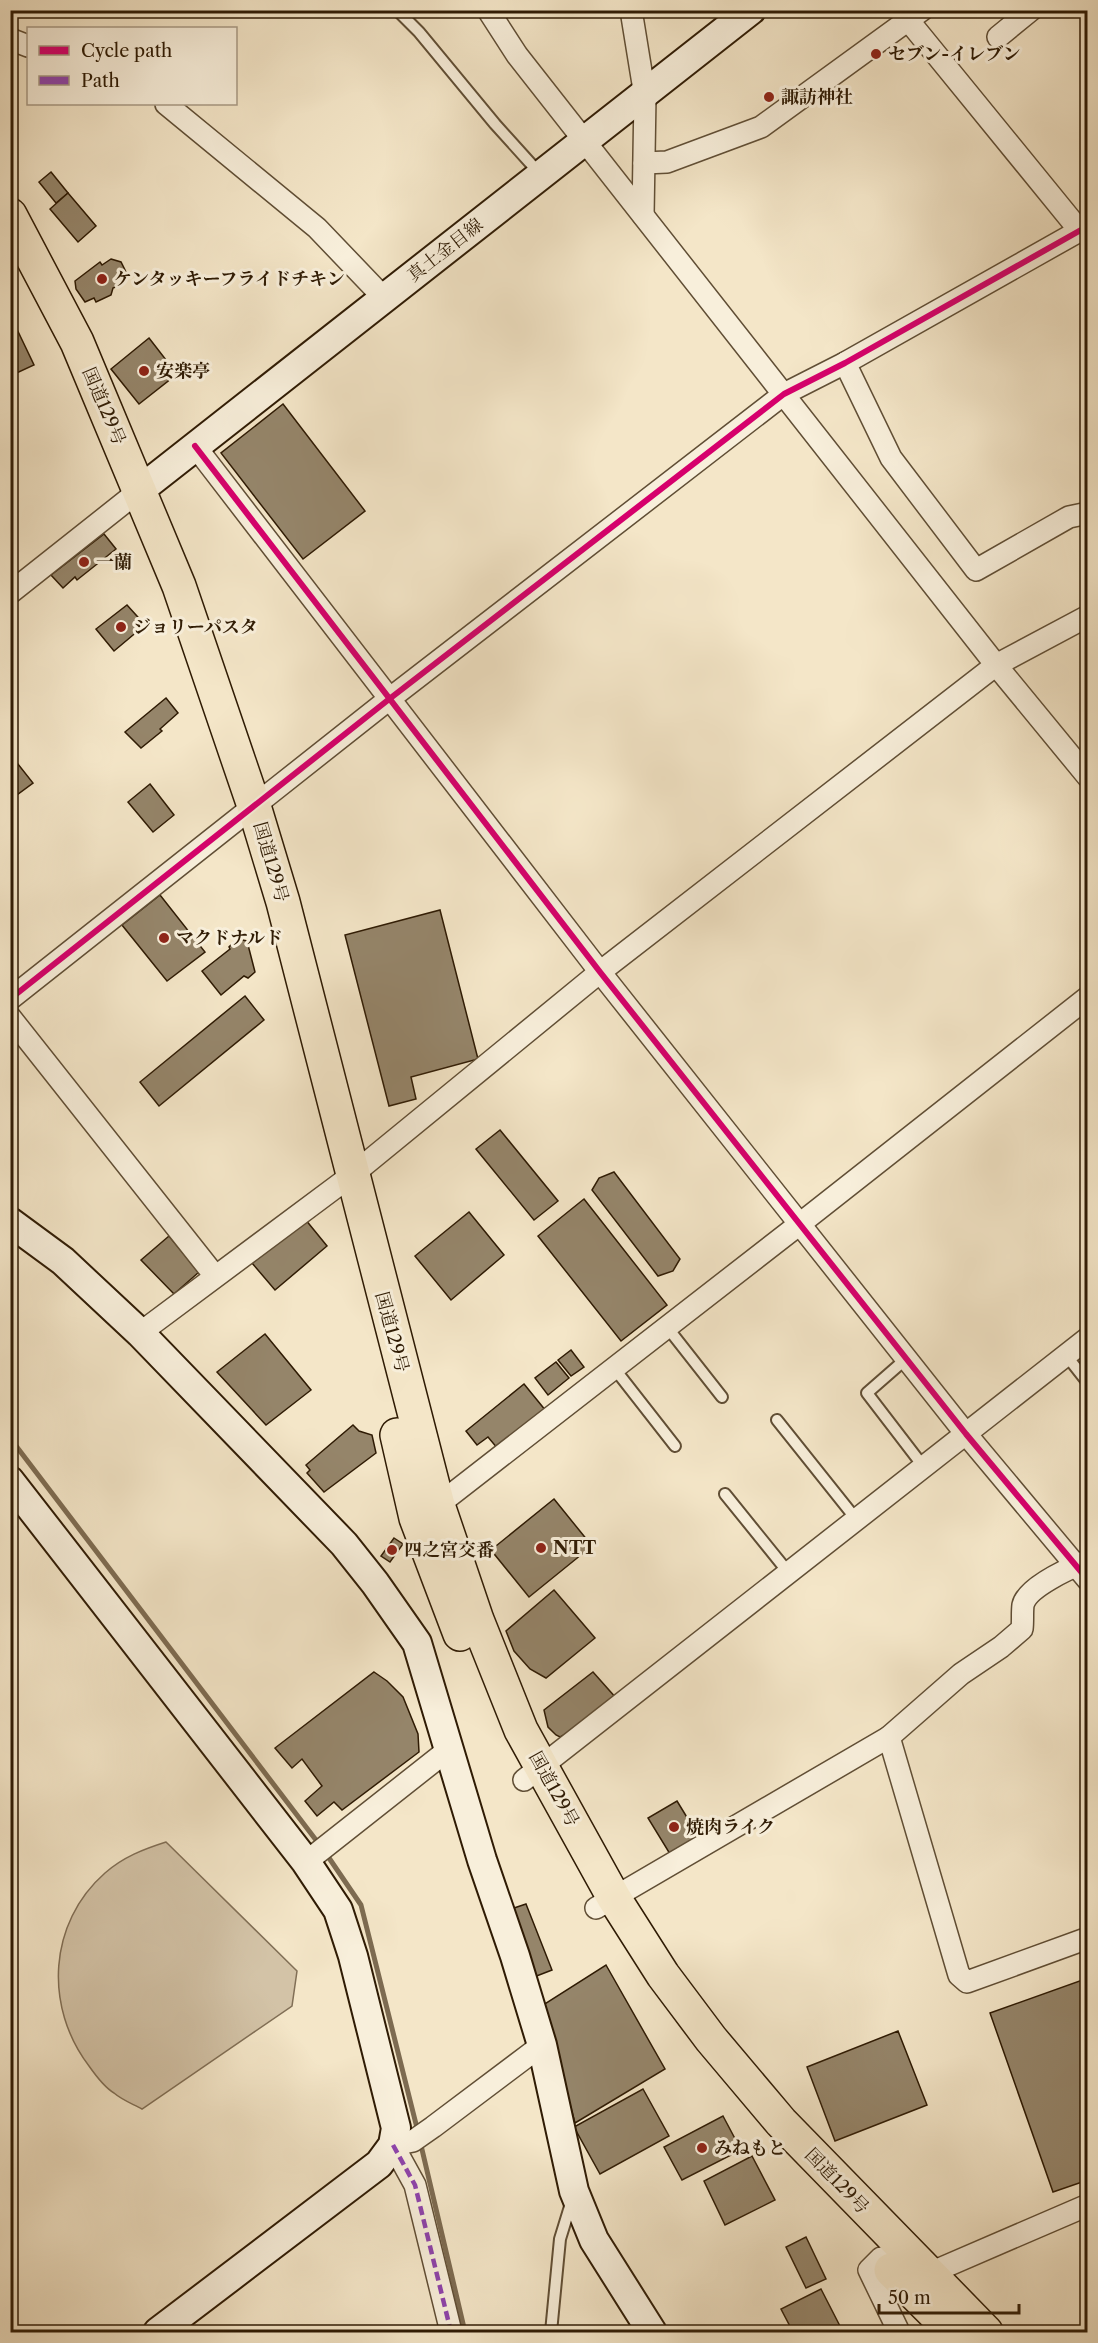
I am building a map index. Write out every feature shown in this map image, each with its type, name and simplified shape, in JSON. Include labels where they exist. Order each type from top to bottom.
[{"type":"highway","name":"国道129号","points":[[10,215],[77,342],[131,498],[163,604],[207,728],[246,813],[273,940],[438,1505],[467,1624],[503,1738],[533,1773],[605,1903],[644,1983],[694,2052],[762,2134],[880,2258],[986,2332]]},
{"type":"highway","name":"国道129号","points":[[10,263],[131,498]]},
{"type":"highway","name":"国道129号","points":[[344,1181],[373,1332],[416,1518],[467,1624]]},
{"type":"highway","name":"国道129号","points":[[605,1903],[711,2039],[927,2290],[953,2332]]},
{"type":"street","points":[[488,10],[517,55],[996,665],[1088,777]]},
{"type":"street","points":[[631,10],[645,96],[643,215]]},
{"type":"street","name":"真土金目線","points":[[131,498],[541,175],[645,96],[751,10]]},
{"type":"street","points":[[998,37],[1031,10]]},
{"type":"street","points":[[10,999],[388,700],[784,394],[844,363],[1084,228],[915,15],[761,127],[667,162],[644,163]]},
{"type":"street","points":[[10,39],[27,46]]},
{"type":"street","points":[[167,105],[317,228],[384,298]]},
{"type":"street","points":[[844,363],[891,458],[976,570],[1068,517],[1088,513]]},
{"type":"street","points":[[195,446],[388,700],[600,972],[966,1434],[1083,1569],[1030,1591],[1023,1604],[1022,1629],[1001,1647],[962,1674],[889,1737],[605,1903]]},
{"type":"street","points":[[10,593],[131,498]]},
{"type":"street","points":[[140,1333],[344,1181],[600,972],[996,665],[1088,616]]},
{"type":"street","points":[[438,1505],[1088,997]]},
{"type":"street","points":[[10,1017],[215,1276]]},
{"type":"street","points":[[10,1222],[63,1262],[140,1333],[344,1544],[375,1583],[417,1643],[448,1750],[542,2044],[574,2191],[594,2240],[652,2332]]},
{"type":"street","points":[[533,1773],[1088,1338]]},
{"type":"street","points":[[10,1480],[306,1862],[338,1910],[353,1956],[396,2128],[403,2143],[415,2185],[451,2332]]},
{"type":"street","points":[[417,1643],[467,1624]]},
{"type":"street","points":[[889,1737],[959,1975],[967,1982],[1088,1938]]},
{"type":"street","points":[[306,1862],[448,1750]]},
{"type":"street","points":[[158,2332],[379,2164],[403,2143],[433,2127],[542,2044]]},
{"type":"street","points":[[880,2258],[869,2270],[897,2328],[927,2290],[1088,2205]]},
{"type":"lane","points":[[397,10],[419,32],[495,124],[541,175]]},
{"type":"lane","points":[[667,1327],[722,1397]]},
{"type":"lane","points":[[1066,1355],[1088,1383]]},
{"type":"lane","points":[[907,1359],[867,1393],[923,1466]]},
{"type":"lane","points":[[614,1368],[675,1446]]},
{"type":"lane","points":[[777,1420],[856,1519]]},
{"type":"lane","points":[[725,1494],[788,1572]]},
{"type":"lane","points":[[551,2332],[560,2239],[574,2191]]},
{"type":"shaded area","points":[[166,1842],[297,1971],[292,2006],[142,2109],[110,2091],[97,2077],[74,2043],[64,2018],[59,1992],[59,1966],[63,1940],[72,1916],[86,1893],[119,1862]]},
{"type":"building","points":[[51,172],[68,193],[56,203],[39,182]]},
{"type":"building","points":[[68,193],[96,226],[78,242],[50,209]]},
{"type":"building","name":"ケンタッキーフライドチキン","points":[[111,259],[121,262],[127,274],[123,284],[113,288],[111,295],[96,302],[94,298],[85,302],[76,289],[75,281],[100,262],[102,265]]},
{"type":"building","points":[[13,321],[34,365],[10,376],[10,322]]},
{"type":"building","name":"安楽亭","points":[[149,338],[177,374],[139,404],[111,369]]},
{"type":"building","points":[[283,404],[365,511],[303,559],[221,453]]},
{"type":"building","name":"一蘭","points":[[104,534],[116,549],[77,580],[75,577],[63,588],[51,575]]},
{"type":"building","name":"ジョリーパスタ","points":[[127,605],[145,625],[114,651],[96,629]]},
{"type":"building","points":[[166,698],[178,713],[160,729],[162,731],[141,748],[125,732]]},
{"type":"building","points":[[10,754],[33,783],[10,800]]},
{"type":"building","points":[[150,784],[174,815],[153,832],[128,802]]},
{"type":"building","name":"マクドナルド","points":[[160,895],[205,952],[167,981],[122,925]]},
{"type":"building","points":[[440,910],[478,1059],[411,1077],[416,1099],[389,1106],[345,935]]},
{"type":"building","points":[[237,939],[247,941],[255,972],[248,978],[244,976],[221,995],[202,971],[230,949],[229,947]]},
{"type":"building","points":[[245,996],[264,1020],[159,1106],[140,1082]]},
{"type":"building","points":[[500,1130],[558,1201],[534,1220],[476,1149]]},
{"type":"building","points":[[614,1172],[680,1259],[673,1271],[658,1276],[592,1190],[599,1178]]},
{"type":"building","points":[[584,1199],[667,1305],[621,1341],[538,1236]]},
{"type":"building","points":[[469,1212],[504,1255],[451,1300],[415,1256]]},
{"type":"building","points":[[305,1219],[327,1246],[275,1290],[252,1263]]},
{"type":"building","points":[[169,1236],[199,1272],[174,1294],[141,1260]]},
{"type":"building","points":[[265,1334],[311,1390],[266,1425],[217,1372]]},
{"type":"building","points":[[571,1350],[584,1367],[571,1376],[558,1360]]},
{"type":"building","points":[[556,1362],[569,1378],[548,1395],[535,1378]]},
{"type":"building","points":[[524,1384],[546,1411],[498,1449],[488,1437],[477,1445],[466,1431]]},
{"type":"building","points":[[353,1425],[359,1431],[372,1435],[376,1453],[324,1492],[307,1473],[310,1470],[306,1465]]},
{"type":"building","name":"NTT","points":[[554,1499],[592,1546],[529,1597],[491,1550]]},
{"type":"building","name":"四之宮交番","points":[[394,1538],[403,1544],[390,1562],[381,1556]]},
{"type":"building","points":[[554,1590],[595,1638],[546,1678],[530,1669],[514,1651],[506,1631]]},
{"type":"building","points":[[374,1672],[403,1697],[418,1734],[419,1752],[342,1810],[334,1802],[317,1816],[305,1801],[322,1786],[302,1759],[292,1768],[275,1748]]},
{"type":"building","points":[[593,1672],[616,1698],[566,1734],[560,1737],[556,1735],[548,1727],[544,1710]]},
{"type":"building","name":"焼肉ライク","points":[[677,1801],[699,1837],[670,1854],[648,1818]]},
{"type":"building","points":[[526,1904],[552,1970],[534,1977],[514,1908]]},
{"type":"building","points":[[606,1965],[665,2069],[575,2123],[543,2005]]},
{"type":"building","points":[[1088,1978],[1088,2180],[1053,2192],[990,2013]]},
{"type":"building","points":[[898,2031],[927,2105],[835,2141],[807,2067]]},
{"type":"building","points":[[643,2089],[669,2136],[600,2174],[574,2127]]},
{"type":"building","name":"みねもと","points":[[723,2116],[741,2150],[682,2180],[664,2147]]},
{"type":"building","points":[[752,2156],[775,2200],[725,2225],[704,2181]]},
{"type":"building","points":[[806,2237],[826,2279],[806,2288],[786,2247]]},
{"type":"building","points":[[821,2289],[843,2332],[793,2332],[781,2309]]},
{"type":"waterway","points":[[10,1438],[319,1844]]},
{"type":"waterway","points":[[327,1855],[361,1905],[418,2132]]},
{"type":"waterway","points":[[420,2141],[465,2332]]},
{"type":"marked path","points":[[393,2145],[415,2185],[451,2332]]},
{"type":"cycle path","points":[[10,999],[388,700],[784,394],[845,363],[1088,226]]},
{"type":"cycle path","points":[[195,446],[600,972],[966,1434],[1088,1580]]},
{"type":"place","name":"セブン-イレブン","points":[[876,54]]},
{"type":"place","name":"諏訪神社","points":[[769,97]]},
{"type":"place","name":"ケンタッキーフライドチキン","points":[[102,279]]},
{"type":"place","name":"安楽亭","points":[[144,371]]},
{"type":"place","name":"一蘭","points":[[84,562]]},
{"type":"place","name":"ジョリーパスタ","points":[[121,627]]},
{"type":"place","name":"マクドナルド","points":[[164,938]]},
{"type":"place","name":"NTT","points":[[541,1548]]},
{"type":"place","name":"四之宮交番","points":[[392,1550]]},
{"type":"place","name":"焼肉ライク","points":[[674,1827]]},
{"type":"place","name":"みねもと","points":[[702,2148]]}]
